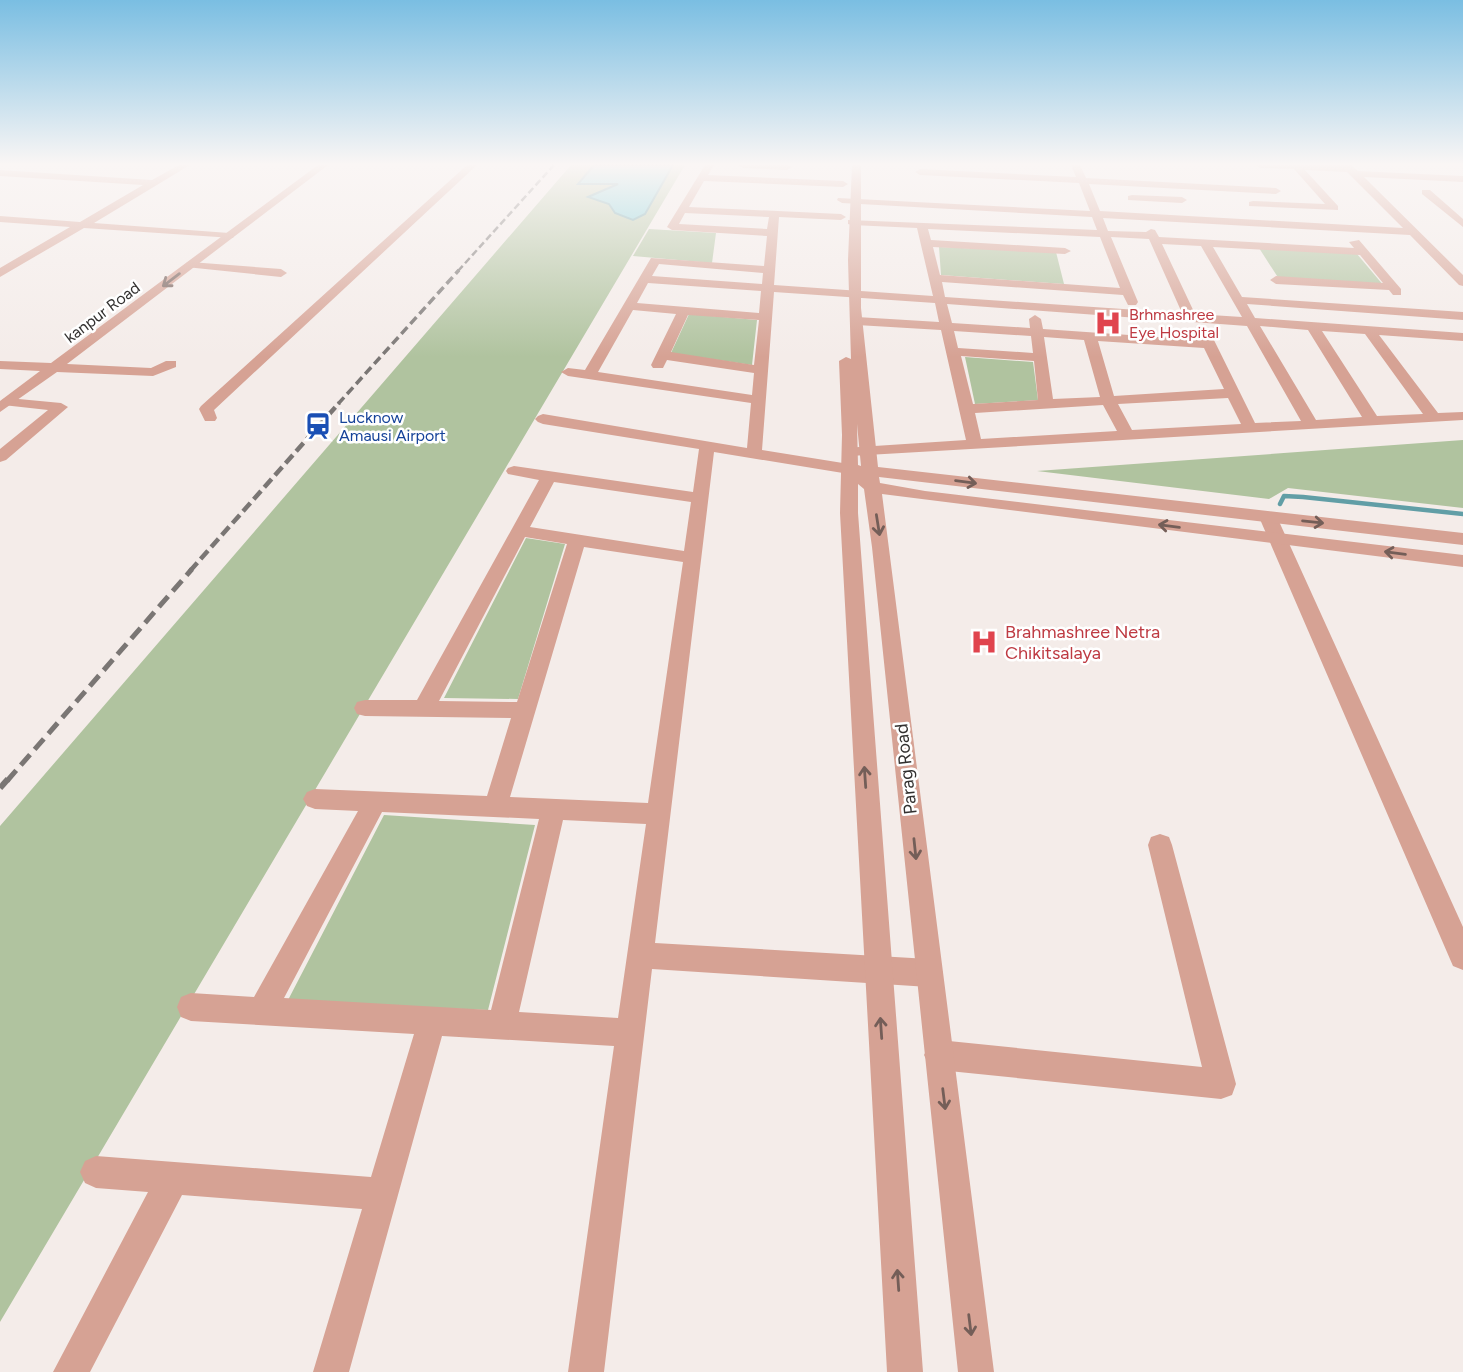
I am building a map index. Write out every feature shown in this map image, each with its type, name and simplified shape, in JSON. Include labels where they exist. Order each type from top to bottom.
[{"type":"street","points":[[0,273],[75,229]]},
{"type":"street","points":[[140,229],[229,236]]},
{"type":"street","points":[[11,383],[50,363],[219,229]]},
{"type":"street","name":"kanpur Road","points":[[4,405],[50,363],[238,229]]},
{"type":"street","points":[[210,418],[206,409],[402,229]]},
{"type":"street","points":[[678,229],[769,270]]},
{"type":"street","points":[[754,453],[772,229]]},
{"type":"street","name":"Parag Road","points":[[847,229],[861,466],[881,547],[976,1372]]},
{"type":"street","points":[[923,229],[975,444]]},
{"type":"street","points":[[992,229],[1363,252]]},
{"type":"street","points":[[1102,229],[1137,314]]},
{"type":"street","points":[[1149,229],[1250,428]]},
{"type":"street","points":[[1344,229],[1414,312]]},
{"type":"street","points":[[1345,229],[1413,232]]},
{"type":"street","points":[[1410,229],[1461,279]]},
{"type":"street","points":[[1060,232],[1069,263]]},
{"type":"street","points":[[589,376],[655,260],[720,248],[772,233]]},
{"type":"street","points":[[926,243],[1065,251]]},
{"type":"street","points":[[1205,243],[1311,425]]},
{"type":"street","points":[[1252,246],[1291,303]]},
{"type":"street","points":[[190,265],[281,273]]},
{"type":"street","points":[[1270,271],[1393,287]]},
{"type":"street","points":[[935,278],[1074,282],[1128,292]]},
{"type":"street","points":[[645,279],[1463,337]]},
{"type":"street","name":"Parag Road","points":[[849,294],[857,321],[861,466],[849,513],[905,1372]]},
{"type":"street","points":[[1239,300],[1463,316]]},
{"type":"street","points":[[630,306],[765,317]]},
{"type":"street","points":[[1033,306],[1046,404]]},
{"type":"street","points":[[650,384],[684,310]]},
{"type":"street","points":[[857,321],[1208,344]]},
{"type":"street","points":[[1312,326],[1372,421]]},
{"type":"street","points":[[1369,331],[1434,418]]},
{"type":"street","points":[[1090,337],[1108,400],[1128,435]]},
{"type":"street","points":[[954,352],[1039,357]]},
{"type":"street","points":[[0,355],[50,363],[153,372],[171,364],[50,363],[0,365]]},
{"type":"street","points":[[663,355],[761,370]]},
{"type":"street","points":[[568,372],[758,400]]},
{"type":"street","points":[[967,409],[1232,393]]},
{"type":"street","points":[[0,457],[61,407],[4,405]]},
{"type":"street","points":[[861,466],[975,444],[1463,416]]},
{"type":"street","points":[[543,419],[754,453],[1463,539]]},
{"type":"street","points":[[586,1372],[707,446]]},
{"type":"street","points":[[861,466],[1278,539],[1463,561]]},
{"type":"street","points":[[514,471],[700,498]]},
{"type":"street","points":[[424,708],[550,476]]},
{"type":"street","points":[[1268,517],[1463,957]]},
{"type":"street","points":[[520,531],[692,558]]},
{"type":"street","points":[[495,807],[577,540]]},
{"type":"street","points":[[365,708],[525,710]]},
{"type":"street","points":[[315,799],[659,814]]},
{"type":"street","points":[[262,1011],[374,802]]},
{"type":"street","points":[[502,1026],[553,810]]},
{"type":"street","points":[[939,1055],[1221,1084],[1160,845]]},
{"type":"street","points":[[640,956],[929,973]]},
{"type":"street","points":[[191,1007],[630,1033]]},
{"type":"street","points":[[331,1372],[432,1021]]},
{"type":"street","points":[[96,1172],[382,1194]]},
{"type":"street","points":[[71,1372],[173,1178]]},
{"type":"green space","points":[[516,229],[647,229],[0,1322],[0,826]]},
{"type":"green space","points":[[649,229],[716,233],[712,263],[633,256]]},
{"type":"green space","points":[[939,247],[1056,252],[1064,284],[941,275]]},
{"type":"green space","points":[[1259,248],[1357,254],[1384,286],[1279,279]]},
{"type":"green space","points":[[689,314],[757,320],[752,365],[671,353]]},
{"type":"green space","points":[[965,357],[1033,362],[1038,400],[975,404]]},
{"type":"green space","points":[[1463,440],[1463,508],[1288,488],[1269,499],[1037,471]]},
{"type":"green space","points":[[526,538],[565,544],[518,699],[444,698]]},
{"type":"green space","points":[[384,815],[535,825],[488,1010],[287,1002]]},
{"type":"waterway","points":[[1280,504],[1284,496],[1303,497],[1463,514]]},
{"type":"railway","points":[[458,271],[496,229]]},
{"type":"railway","points":[[338,404],[459,270]]},
{"type":"railway","points":[[190,571],[339,403]]},
{"type":"railway","points":[[7,781],[192,569]]},
{"type":"railway","points":[[0,788],[8,779]]},
{"type":"place","name":"Brhmashree Eye Hospital","points":[[1108,323]]},
{"type":"place","name":"Lucknow Amausi Airport","points":[[318,426]]},
{"type":"place","name":"Brahmashree Netra Chikitsalaya","points":[[984,642]]}]
